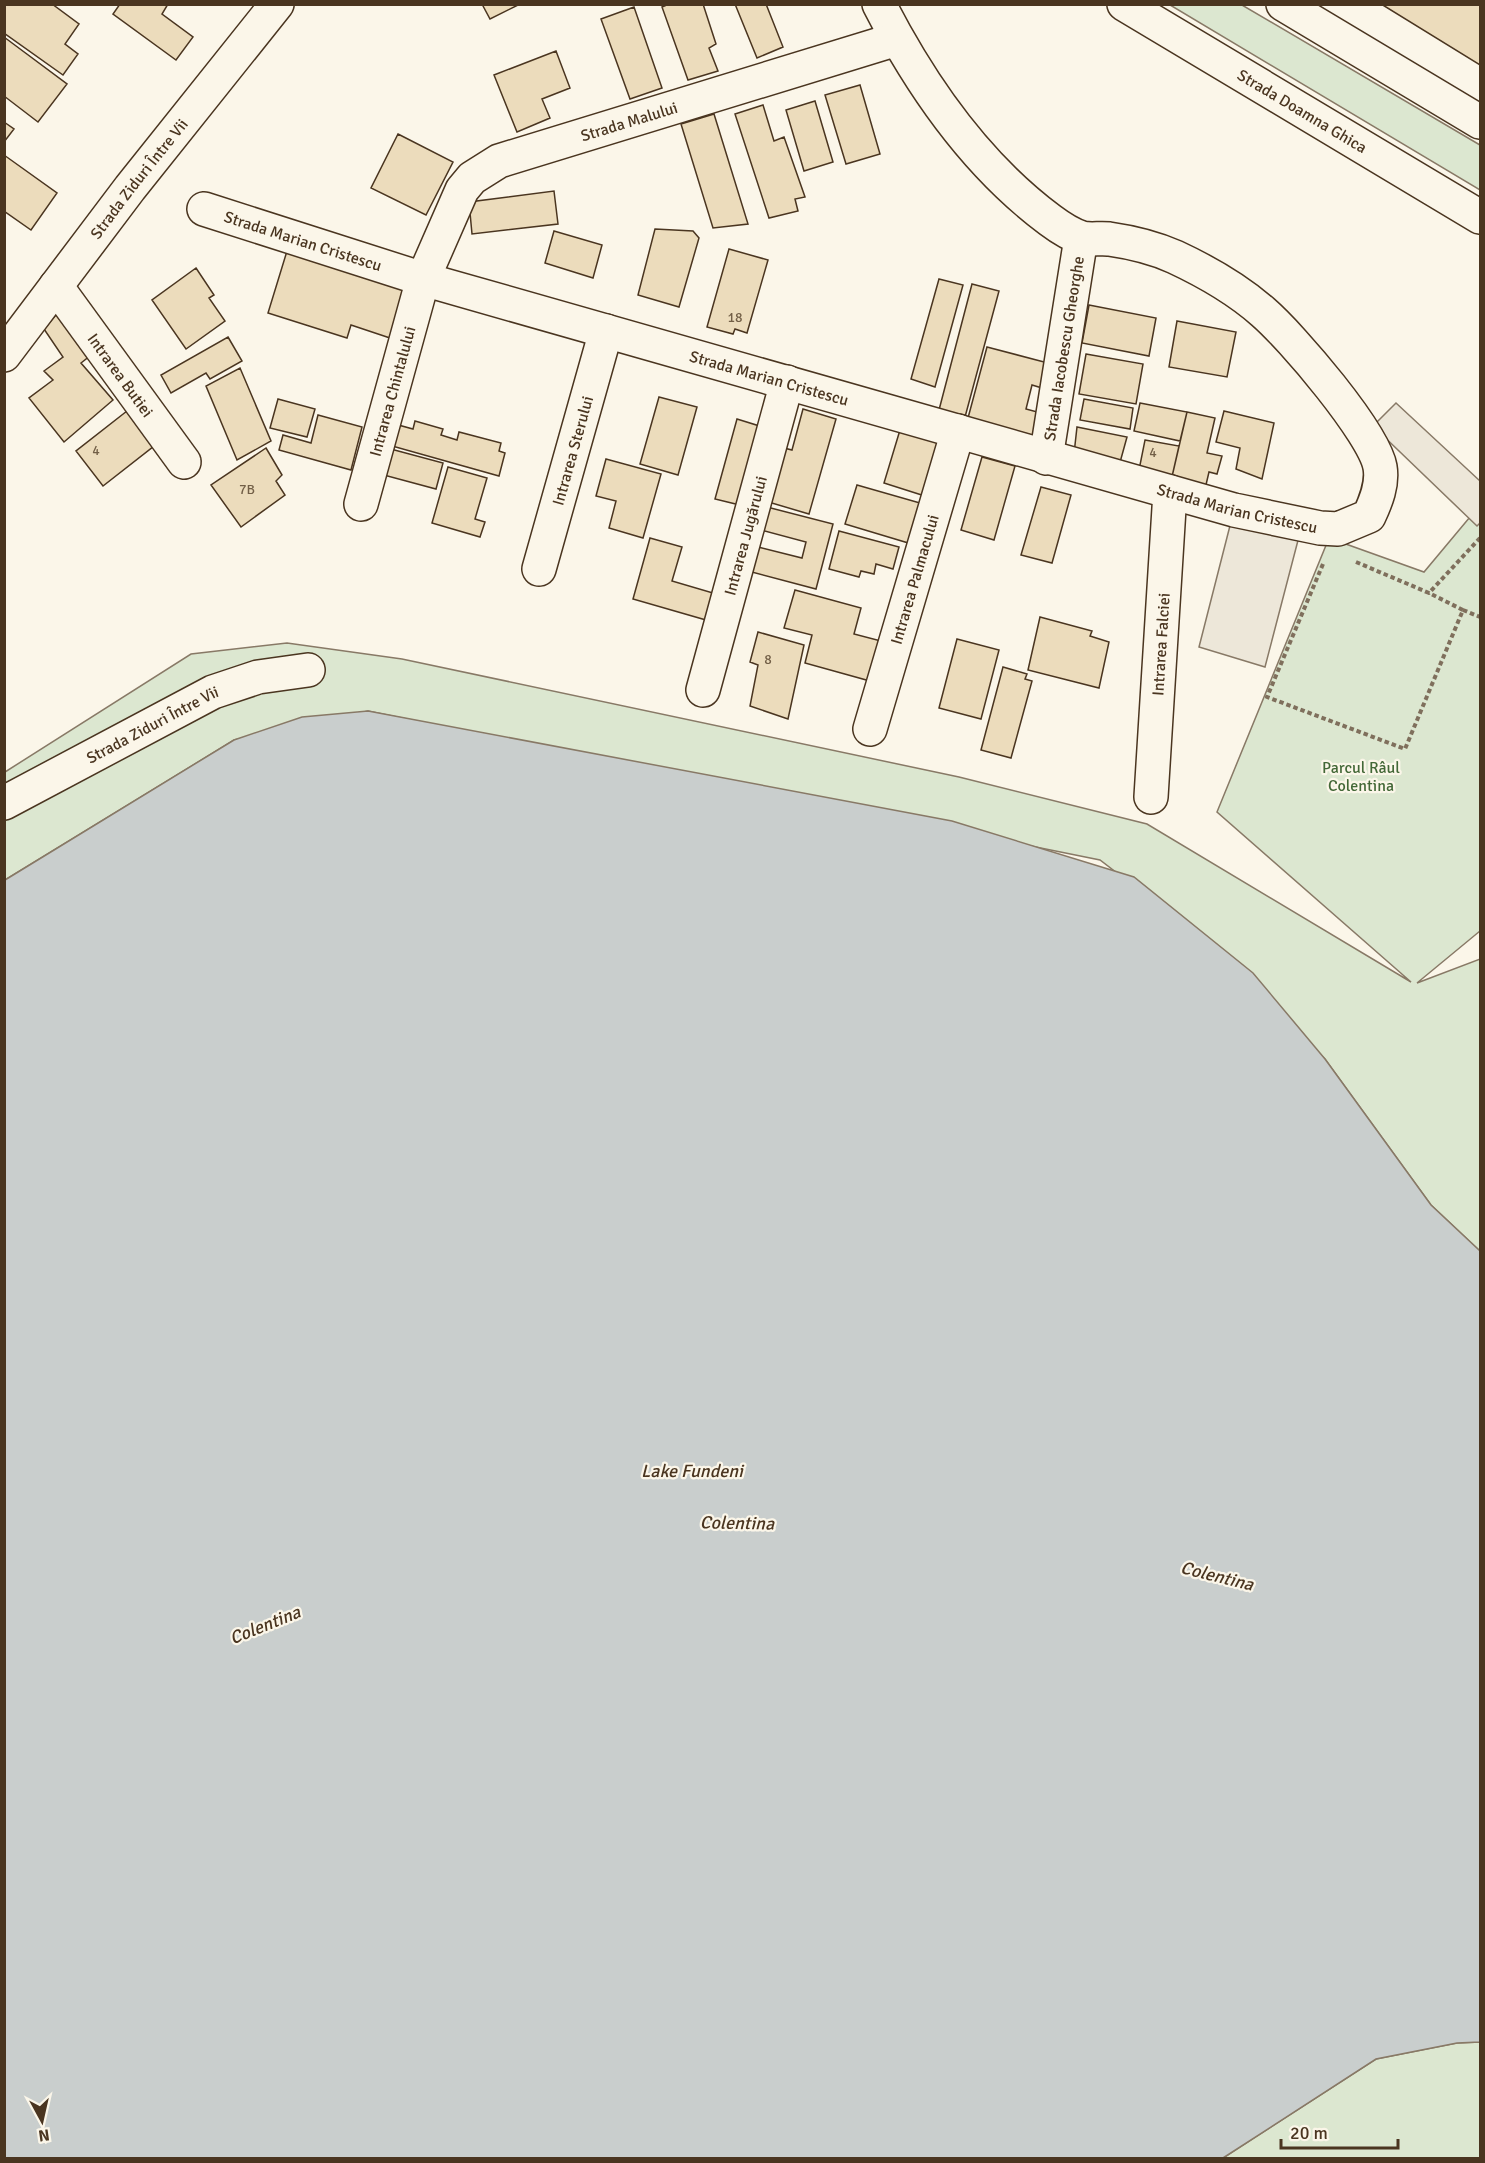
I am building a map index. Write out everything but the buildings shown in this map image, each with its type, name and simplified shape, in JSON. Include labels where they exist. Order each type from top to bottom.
[{"type":"street","name":"Strada Ziduri Între Vii","points":[[4,355],[130,188],[277,4]]},
{"type":"street","points":[[879,4],[897,39],[936,101],[992,169],[1052,222],[1081,238]]},
{"type":"street","name":"Strada Doamna Ghica","points":[[1124,4],[1480,217]]},
{"type":"street","points":[[1283,4],[1480,123]]},
{"type":"street","name":"Strada Malului","points":[[423,279],[462,190],[471,178],[499,161],[897,39]]},
{"type":"street","name":"Strada Marian Cristescu","points":[[204,209],[423,279],[1268,519],[1338,529],[1369,516],[1377,498],[1381,468],[1375,452],[1349,412],[1303,354],[1263,311],[1210,275],[1172,256],[1109,239],[1081,238]]},
{"type":"street","name":"Strada Iacobescu Gheorghe","points":[[1047,458],[1081,238]]},
{"type":"street","name":"Intrarea Chintalului","points":[[361,504],[423,279]]},
{"type":"street","name":"Intrarea Butiei","points":[[56,286],[184,462]]},
{"type":"street","name":"Intrarea Sterului","points":[[539,569],[606,331]]},
{"type":"street","name":"Intrarea Jugărului","points":[[703,690],[787,382]]},
{"type":"street","name":"Intrarea Palmacului","points":[[870,729],[958,431]]},
{"type":"street","name":"Intrarea Falciei","points":[[1151,797],[1170,492]]},
{"type":"street","name":"Strada Ziduri Între Vii","points":[[4,803],[213,692],[258,677],[308,670]]},
{"type":"path","points":[[1429,593],[1480,538]]},
{"type":"path","points":[[1349,559],[1480,617]]},
{"type":"path","points":[[1325,561],[1267,697],[1405,749],[1463,610]]},
{"type":"green space","points":[[1170,5],[1242,5],[1480,145],[1480,190]]},
{"type":"green space","name":"Parcul Râul Colentina","points":[[1480,505],[1480,931],[1417,983],[1480,959],[1480,1251],[1431,1205],[1325,1059],[1199,936],[1100,860],[368,711],[234,740],[5,880],[5,772],[191,654],[287,643],[402,659],[959,777],[1147,824],[1411,982],[1217,812],[1329,538],[1424,572]]},
{"type":"green space","points":[[1480,2042],[1480,2158],[1223,2158],[1376,2059],[1457,2043]]},
{"type":"shaded area","points":[[1396,403],[1480,481],[1480,523],[1477,526],[1373,426]]},
{"type":"shaded area","points":[[1234,510],[1302,525],[1265,667],[1199,647]]},
{"type":"water","name":"Lake Fundeni","points":[[368,711],[952,821],[1134,877],[1253,973],[1325,1059],[1431,1205],[1480,1251],[1480,2042],[1457,2043],[1376,2059],[1223,2158],[5,2158],[5,880],[234,740],[302,717]]},
{"type":"water label","name":"Colentina","points":[[737,1523]]},
{"type":"water label","name":"Colentina","points":[[1217,1576]]},
{"type":"water label","name":"Colentina","points":[[265,1625]]}]
